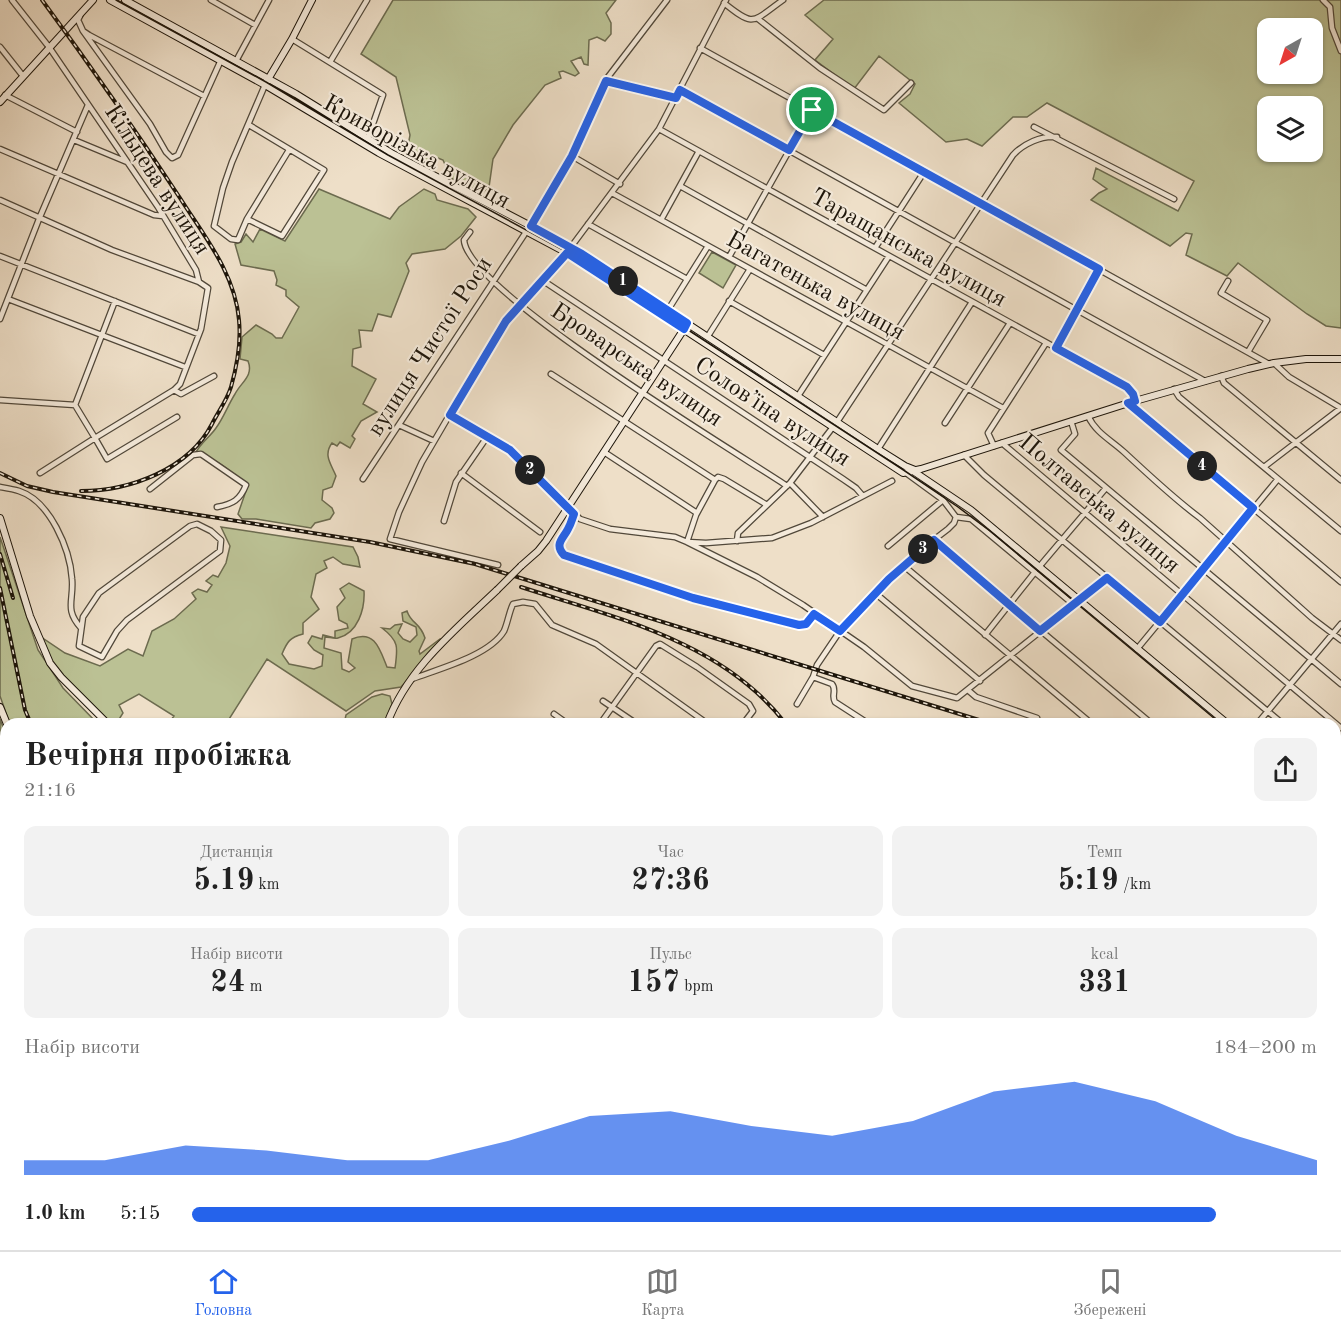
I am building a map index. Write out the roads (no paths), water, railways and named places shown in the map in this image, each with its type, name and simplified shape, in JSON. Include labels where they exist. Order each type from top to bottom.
[{"type":"main road","points":[[0,102],[93,0]]},
{"type":"main road","name":"Криворізька вулиця","points":[[110,0],[221,60],[267,81],[393,154],[531,226],[569,250],[835,425],[971,510],[1037,570],[1221,718]]},
{"type":"main road","name":"Криворізька вулиця","points":[[125,0],[136,3],[236,62],[379,153],[526,232],[569,250],[668,310],[686,326],[708,336],[798,396],[835,425],[878,449],[910,471]]},
{"type":"main road","points":[[267,81],[312,0]]},
{"type":"main road","points":[[389,718],[396,702],[410,680],[452,633],[538,551],[686,326]]},
{"type":"main road","points":[[910,471],[1221,376],[1272,363],[1306,359],[1341,360]]},
{"type":"main road","points":[[0,518],[30,616],[50,663],[60,677],[102,718]]},
{"type":"street","name":"Кільцева вулиця","points":[[12,0],[49,47],[163,216],[197,273],[199,282],[208,288],[201,329],[183,377],[174,390]]},
{"type":"street","points":[[211,0],[255,25]]},
{"type":"street","points":[[224,7],[227,0]]},
{"type":"street","points":[[236,62],[269,0]]},
{"type":"street","points":[[330,62],[367,0]]},
{"type":"street","points":[[531,226],[572,156],[606,81],[667,0]]},
{"type":"street","points":[[498,565],[390,539],[412,483],[492,342],[519,305],[569,250],[659,129],[725,1],[743,18],[750,21],[783,0]]},
{"type":"street","points":[[1323,0],[1330,8],[1332,28],[1341,51]]},
{"type":"street","points":[[80,16],[78,20],[83,31],[150,124],[170,156],[178,155],[221,60]]},
{"type":"street","points":[[757,18],[820,68],[884,110],[911,83]]},
{"type":"street","points":[[83,31],[204,96]]},
{"type":"street","points":[[292,39],[383,95],[368,138]]},
{"type":"street","points":[[0,47],[23,76]]},
{"type":"street","points":[[700,48],[1248,352],[1272,363],[1289,377],[1341,408],[1264,467]]},
{"type":"street","points":[[267,81],[226,180],[214,226],[235,241],[238,240],[289,150]]},
{"type":"street","points":[[606,81],[676,98]]},
{"type":"street","points":[[680,90],[1205,381]]},
{"type":"street","points":[[5,95],[77,132]]},
{"type":"street","points":[[0,319],[39,219],[88,105]]},
{"type":"street","points":[[729,257],[812,110]]},
{"type":"street","points":[[248,219],[282,236],[324,170],[249,125]]},
{"type":"street","points":[[1034,127],[1174,199]]},
{"type":"street","name":"Таращанська вулиця","points":[[659,129],[1127,387],[1133,394],[1132,402],[1341,582]]},
{"type":"street","points":[[737,541],[738,533],[789,484],[835,425],[980,203],[1019,148],[1049,136],[1057,137]]},
{"type":"street","points":[[74,140],[127,162]]},
{"type":"street","points":[[0,149],[154,215],[163,216]]},
{"type":"street","points":[[661,220],[699,152]]},
{"type":"street","points":[[572,156],[620,184]]},
{"type":"street","points":[[875,249],[924,172]]},
{"type":"street","points":[[680,186],[867,290]]},
{"type":"street","name":"Багатенька вулиця","points":[[612,193],[1003,408]]},
{"type":"street","points":[[0,200],[112,250],[199,282]]},
{"type":"street","points":[[588,224],[687,279]]},
{"type":"street","name":"Броварська вулиця","points":[[470,232],[464,240],[464,247],[468,254],[492,283],[519,305],[570,344],[789,484],[823,517]]},
{"type":"street","name":"вулиця Чистої Роси","points":[[363,480],[526,232]]},
{"type":"street","points":[[668,310],[708,246]]},
{"type":"street","points":[[0,256],[198,334]]},
{"type":"street","points":[[798,396],[889,256]]},
{"type":"street","points":[[708,336],[750,269]]},
{"type":"street","points":[[1056,348],[1099,269]]},
{"type":"street","points":[[190,278],[197,273]]},
{"type":"street","name":"Соловʼїна вулиця","points":[[542,280],[810,457],[856,488],[862,495]]},
{"type":"street","points":[[1228,281],[1221,293],[1267,320],[1248,352]]},
{"type":"street","points":[[8,299],[185,368]]},
{"type":"street","points":[[75,405],[115,300]]},
{"type":"street","points":[[729,301],[824,355]]},
{"type":"street","points":[[878,449],[972,302]]},
{"type":"street","points":[[945,423],[1010,323]]},
{"type":"street","points":[[994,446],[988,433],[1046,343]]},
{"type":"street","points":[[551,374],[715,480]]},
{"type":"street","points":[[40,473],[174,390],[181,394],[214,376]]},
{"type":"street","points":[[1221,376],[1224,383],[1341,480]]},
{"type":"street","points":[[1174,389],[1179,397],[1341,531]]},
{"type":"street","points":[[0,400],[75,405]]},
{"type":"street","points":[[75,405],[107,459],[177,417]]},
{"type":"street","points":[[450,415],[510,450],[574,514],[596,526],[675,537],[687,542],[757,577],[840,631],[912,686],[957,699],[1107,578]]},
{"type":"street","points":[[1088,416],[1101,434],[1341,640]]},
{"type":"street","points":[[1071,421],[1074,434],[1061,450],[1341,684]]},
{"type":"street","points":[[399,425],[434,441]]},
{"type":"street","points":[[444,521],[461,472],[487,436]]},
{"type":"street","name":"Полтавська вулиця","points":[[1002,443],[1329,718]]},
{"type":"street","points":[[604,452],[697,513]]},
{"type":"street","points":[[150,489],[193,455],[201,454],[246,485],[236,502],[217,507]]},
{"type":"street","points":[[964,454],[984,475],[1276,718]]},
{"type":"street","points":[[910,471],[943,500],[956,517]]},
{"type":"street","points":[[461,472],[540,532]]},
{"type":"street","points":[[687,542],[697,513],[718,477],[767,505]]},
{"type":"street","points":[[1137,649],[1278,479]]},
{"type":"street","points":[[687,542],[706,543],[772,538],[789,533],[892,481]]},
{"type":"street","points":[[0,487],[19,491],[30,497],[48,514],[57,528],[72,578],[70,611],[81,628]]},
{"type":"street","points":[[985,635],[1106,488]]},
{"type":"street","points":[[888,546],[943,500]]},
{"type":"street","points":[[574,514],[569,528],[559,542],[564,555],[693,598],[799,625],[806,624],[814,614]]},
{"type":"street","points":[[956,517],[968,517],[1037,570]]},
{"type":"street","points":[[797,704],[813,677],[817,665],[840,631],[875,593],[954,524],[956,517]]},
{"type":"street","points":[[197,524],[221,540],[220,551],[127,620],[117,631],[102,657],[79,646],[83,617],[93,599],[108,585],[190,526],[197,524]]},
{"type":"street","points":[[934,540],[1145,718]]},
{"type":"street","points":[[904,566],[1085,718]]},
{"type":"street","points":[[875,593],[980,681]]},
{"type":"street","points":[[410,680],[471,656],[491,644],[503,631],[512,605],[516,602],[535,604],[552,625],[596,644],[699,718]]},
{"type":"street","points":[[70,611],[77,618],[83,617]]},
{"type":"street","points":[[1262,718],[1341,624]]},
{"type":"street","points":[[604,718],[656,646],[660,644],[687,660],[749,704],[753,711],[748,718]]},
{"type":"street","points":[[813,677],[832,684],[835,691],[834,701],[857,717]]},
{"type":"street","points":[[969,691],[976,697],[1037,718]]},
{"type":"street","points":[[603,701],[628,718]]},
{"type":"street","points":[[554,714],[560,718]]},
{"type":"tram line","points":[[116,0],[266,82],[388,155],[576,257],[902,469],[990,531],[1214,718]]},
{"type":"railway","points":[[42,0],[130,123],[208,241],[231,286],[239,320],[238,354],[231,387],[202,440],[173,465],[138,482],[119,487],[81,491]]},
{"type":"railway","points":[[0,473],[27,486],[53,492],[370,542],[475,564],[973,718]]},
{"type":"railway","points":[[0,554],[13,598]]},
{"type":"railway","points":[[521,587],[630,622],[699,652],[731,672],[760,696],[780,718]]},
{"type":"railway","points":[[0,588],[28,718]]}]
